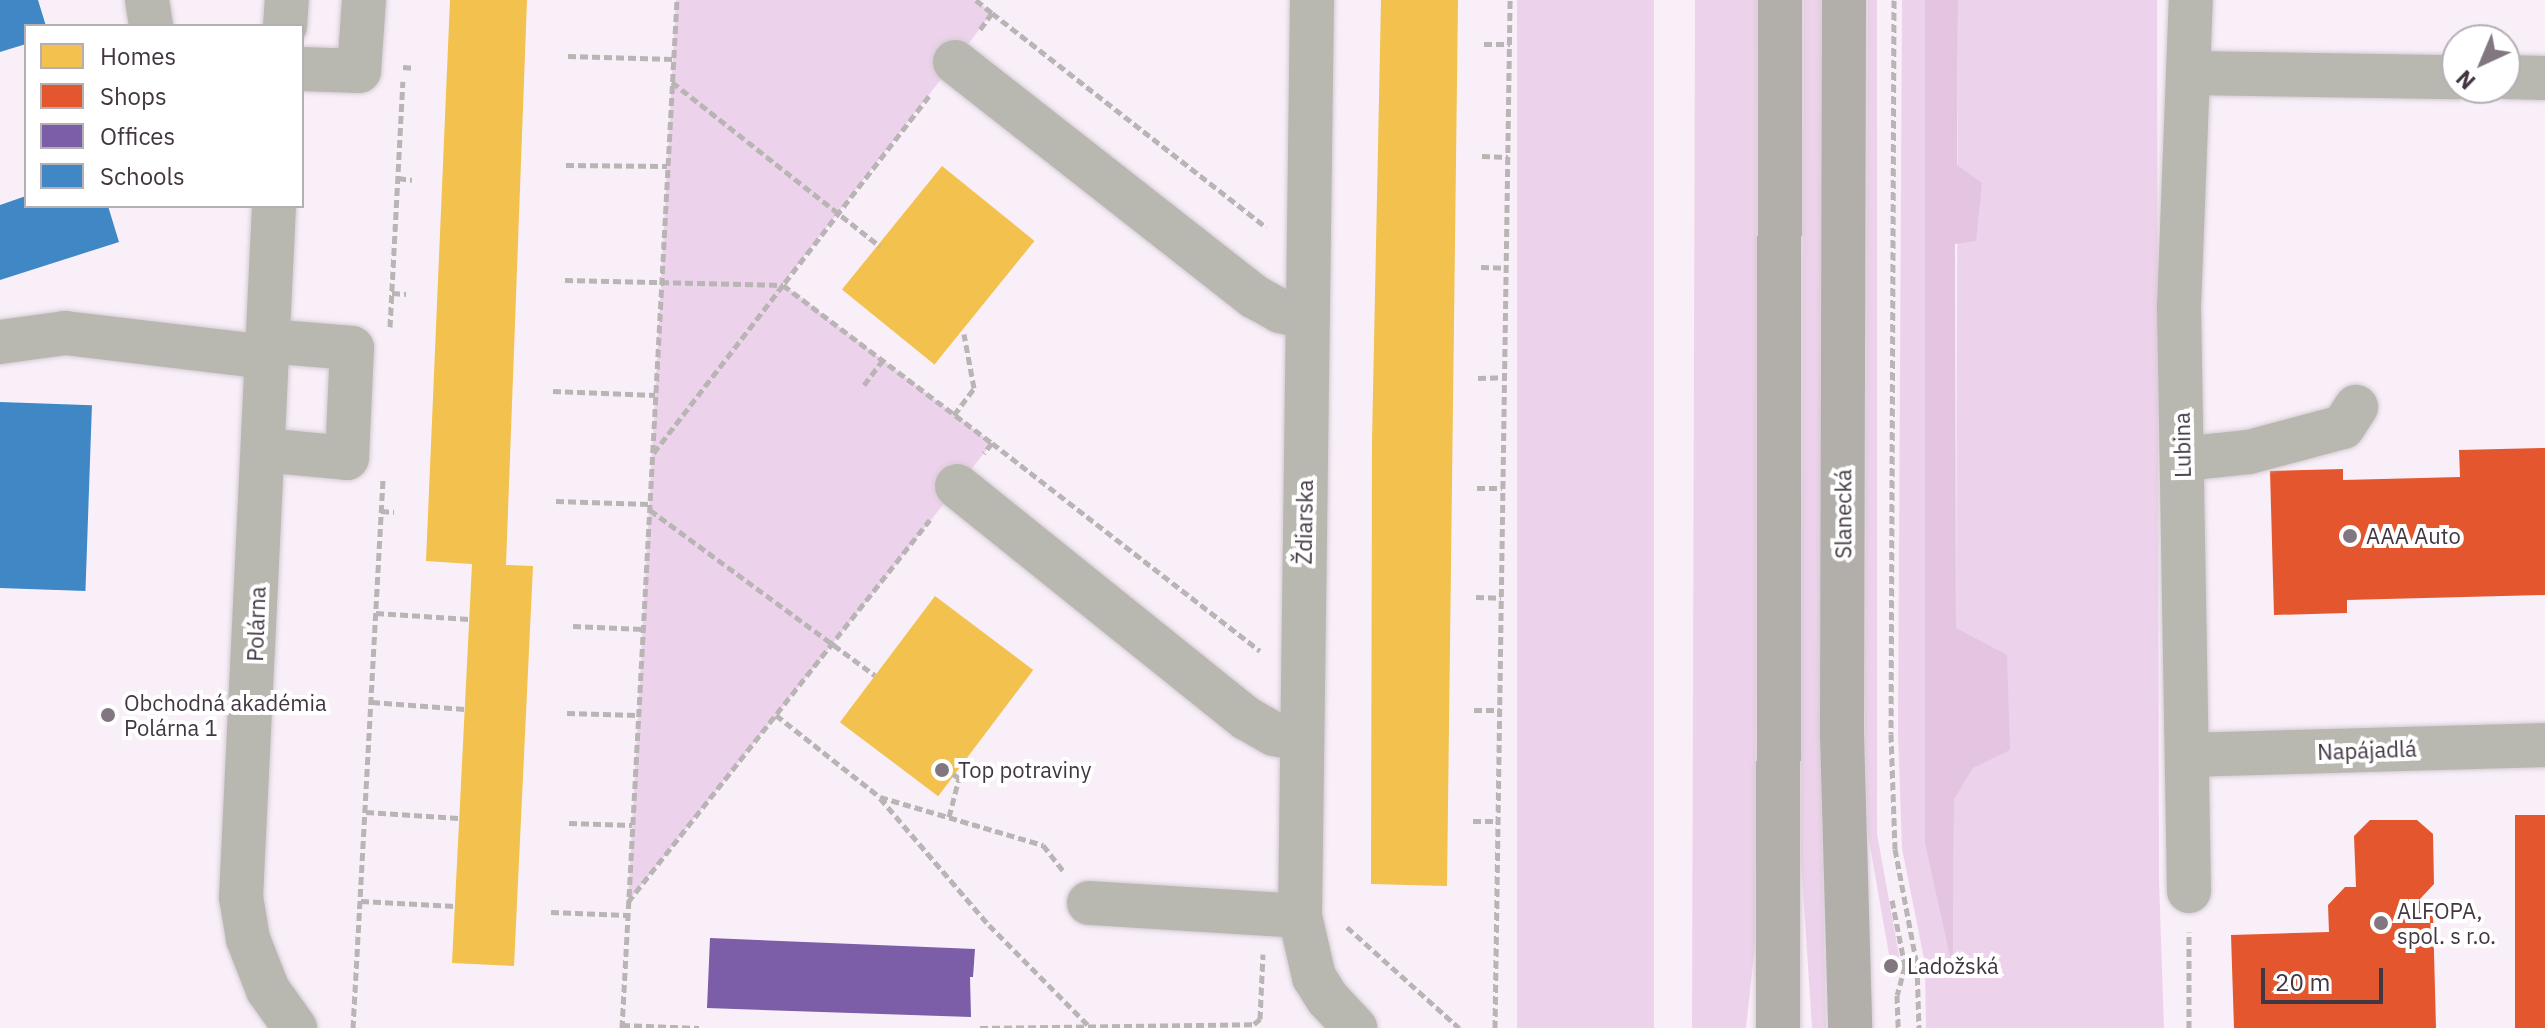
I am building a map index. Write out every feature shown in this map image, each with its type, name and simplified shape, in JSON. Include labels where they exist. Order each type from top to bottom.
[{"type":"main road","points":[[1778,1028],[1780,0]]},
{"type":"main road","name":"Slanecká","points":[[1844,0],[1842,734],[1850,1028]]},
{"type":"street","points":[[147,0],[151,24]]},
{"type":"street","points":[[285,24],[287,0]]},
{"type":"street","points":[[304,69],[359,71],[364,0]]},
{"type":"street","name":"Ždiarska","points":[[1312,0],[1302,739],[1282,915],[1328,999],[1355,1028]]},
{"type":"street","name":"Lubina","points":[[2189,891],[2179,307],[2191,0]]},
{"type":"street","points":[[955,62],[1255,297],[1280,311],[1307,317]]},
{"type":"street","points":[[2190,73],[2441,77]]},
{"type":"street","points":[[2521,77],[2545,78]]},
{"type":"street","name":"Polárna","points":[[274,208],[241,897],[248,939],[268,990],[295,1028]]},
{"type":"street","points":[[0,342],[65,333],[267,349],[352,348],[347,458],[263,450]]},
{"type":"street","points":[[2182,459],[2249,452],[2343,427],[2356,407]]},
{"type":"street","points":[[957,486],[1246,718],[1274,734],[1302,739]]},
{"type":"street","name":"Napájadlá","points":[[2188,755],[2545,745]]},
{"type":"street","points":[[1089,903],[1282,915]]},
{"type":"path","points":[[976,0],[1284,241],[1309,243]]},
{"type":"path","points":[[1495,1028],[1510,0]]},
{"type":"path","points":[[1894,0],[1891,734],[1895,849],[1917,965],[1919,1028]]},
{"type":"path","points":[[677,1],[622,1026],[699,1028]]},
{"type":"path","points":[[652,455],[992,13]]},
{"type":"path","points":[[1484,44],[1510,44]]},
{"type":"path","points":[[390,339],[404,54]]},
{"type":"path","points":[[568,56],[673,59]]},
{"type":"path","points":[[403,67],[415,68]]},
{"type":"path","points":[[672,82],[880,246]]},
{"type":"path","points":[[1482,156],[1508,157]]},
{"type":"path","points":[[566,165],[667,166]]},
{"type":"path","points":[[398,178],[412,180]]},
{"type":"path","points":[[1481,267],[1506,268]]},
{"type":"path","points":[[565,280],[783,285],[1303,684]]},
{"type":"path","points":[[392,293],[406,294]]},
{"type":"path","points":[[954,415],[974,388],[964,334]]},
{"type":"path","points":[[864,385],[883,360]]},
{"type":"path","points":[[1478,378],[1503,377]]},
{"type":"path","points":[[553,391],[655,395]]},
{"type":"path","points":[[628,902],[992,443]]},
{"type":"path","points":[[353,1028],[384,464]]},
{"type":"path","points":[[1477,488],[1502,488]]},
{"type":"path","points":[[556,501],[649,507],[875,675]]},
{"type":"path","points":[[381,511],[394,512]]},
{"type":"path","points":[[1476,597],[1501,598]]},
{"type":"path","points":[[376,613],[469,619]]},
{"type":"path","points":[[573,626],[643,629]]},
{"type":"path","points":[[372,702],[465,709]]},
{"type":"path","points":[[1474,710],[1500,710]]},
{"type":"path","points":[[567,713],[638,715]]},
{"type":"path","points":[[776,715],[880,797],[989,925],[1090,1027]]},
{"type":"path","points":[[949,817],[959,778],[953,774]]},
{"type":"path","points":[[880,797],[1043,845],[1089,903]]},
{"type":"path","points":[[366,812],[459,818]]},
{"type":"path","points":[[1473,821],[1499,821]]},
{"type":"path","points":[[569,823],[632,825]]},
{"type":"path","points":[[2189,891],[2189,1028]]},
{"type":"path","points":[[361,901],[455,906]]},
{"type":"path","points":[[551,912],[627,915]]},
{"type":"path","points":[[980,1028],[1254,1024],[1260,1019],[1282,915]]},
{"type":"shaded area","points":[[676,0],[976,0],[992,13],[783,284],[992,443],[628,902]]},
{"type":"shaded area","points":[[1517,0],[1654,0],[1654,1028],[1517,1028]]},
{"type":"shaded area","points":[[1695,0],[1757,0],[1755,945],[1746,1028],[1692,1028]]},
{"type":"shaded area","points":[[1804,0],[1821,0],[1820,734],[1826,1028],[1812,1028],[1801,860]]},
{"type":"shaded area","points":[[1868,0],[1877,0],[1877,834],[1901,966],[1891,966],[1868,835],[1865,734]]},
{"type":"shaded area","points":[[1902,0],[1925,0],[1925,844],[1953,966],[1954,800],[1973,768],[1956,628],[1958,0],[2157,0],[2159,880],[2164,1028],[1926,1028],[1925,964],[1902,848],[1898,734]]},
{"type":"shaded area","points":[[1925,0],[1958,0],[1957,165],[1982,183],[1976,241],[1955,244],[1956,628],[2007,655],[2010,750],[1973,768],[1954,800],[1953,970],[1925,844]]},
{"type":"building: Homes","points":[[450,0],[527,0],[506,565],[533,566],[514,966],[452,963],[472,564],[426,561]]},
{"type":"building: Homes","points":[[1381,0],[1458,0],[1447,886],[1371,884],[1372,441]]},
{"type":"building: Homes","points":[[942,166],[1034,241],[934,364],[842,290]]},
{"type":"building: Homes","points":[[935,596],[1033,670],[938,796],[840,722]]},
{"type":"building: Shops","points":[[2545,448],[2545,595],[2347,600],[2347,613],[2274,615],[2270,471],[2343,469],[2343,480],[2460,477],[2459,450]]},
{"type":"building: Shops","points":[[2515,815],[2545,815],[2545,1028],[2515,1028]]},
{"type":"building: Shops","name":"ALFOPA, spol. s r.o.","points":[[2370,820],[2417,820],[2433,834],[2434,884],[2419,900],[2433,914],[2436,1028],[2234,1028],[2231,935],[2329,932],[2328,905],[2345,887],[2356,887],[2354,836]]},
{"type":"building: Offices","points":[[710,938],[975,949],[973,977],[970,977],[971,1017],[707,1008]]},
{"type":"building: Schools","points":[[0,0],[38,0],[45,24],[24,24],[24,45],[0,52]]},
{"type":"building: Schools","points":[[24,197],[24,208],[109,208],[119,242],[0,280],[0,205]]},
{"type":"building: Schools","points":[[0,402],[92,405],[85,591],[0,588]]},
{"type":"place","name":"AAA Auto","points":[[2350,536]]},
{"type":"place","name":"Obchodná akadémia Polárna 1","points":[[108,715]]},
{"type":"place","name":"Top potraviny","points":[[942,770]]},
{"type":"place","name":"ALFOPA, spol. s r.o.","points":[[2381,923]]},
{"type":"place","name":"Ladožská","points":[[1891,966]]}]
